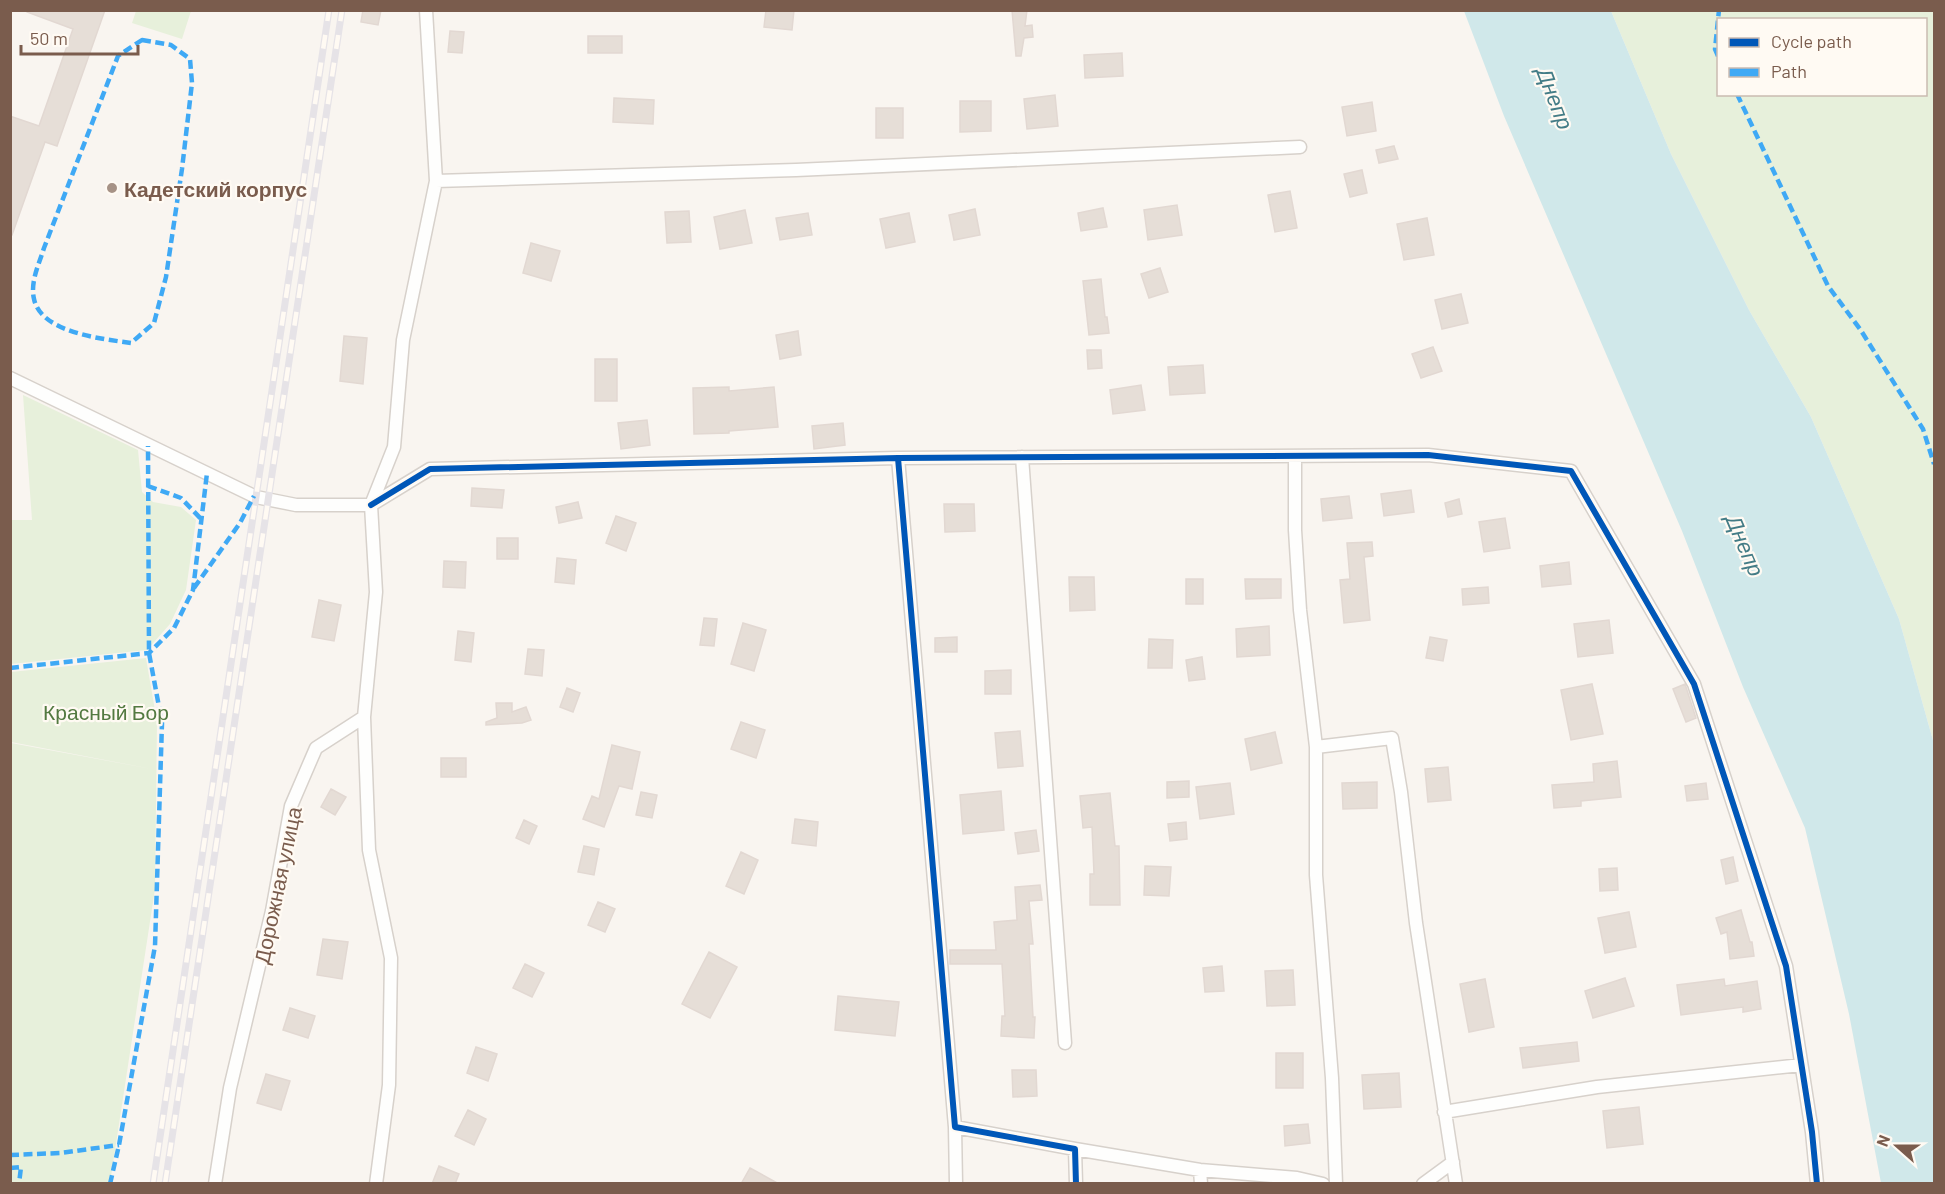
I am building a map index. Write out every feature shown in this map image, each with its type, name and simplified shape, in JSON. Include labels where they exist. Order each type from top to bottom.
[{"type":"street","points":[[376,1184],[389,1085],[391,958],[369,850],[364,717],[376,592],[370,505],[394,447],[403,340],[436,181],[426,10]]},
{"type":"street","points":[[436,181],[796,170],[1300,147]]},
{"type":"street","points":[[10,378],[256,497],[296,506],[370,505],[430,469],[898,458],[1428,455],[1571,471],[1694,684],[1786,966],[1812,1132],[1817,1184]]},
{"type":"street","points":[[1295,456],[1295,530],[1300,610],[1316,747],[1316,875],[1332,1078],[1336,1184]]},
{"type":"street","points":[[1022,457],[1065,1043]]},
{"type":"street","points":[[898,458],[955,1127],[956,1184]]},
{"type":"street","name":"Дорожная улица","points":[[215,1184],[230,1088],[272,911],[291,806],[316,748],[364,717]]},
{"type":"street","points":[[1316,747],[1392,738],[1401,792],[1418,935],[1456,1184]]},
{"type":"street","points":[[1444,1112],[1597,1086],[1801,1065]]},
{"type":"street","points":[[955,1127],[1200,1170],[1298,1178],[1323,1184]]},
{"type":"street","points":[[1075,1149],[1076,1184]]},
{"type":"street","points":[[1423,1184],[1452,1162]]},
{"type":"street","points":[[1200,1170],[1201,1184]]},
{"type":"green space","points":[[136,10],[191,11],[182,39],[132,23]]},
{"type":"green space","points":[[1611,11],[1934,11],[1934,744],[1899,619],[1811,417],[1749,310],[1671,154]]},
{"type":"green space","points":[[23,395],[138,450],[142,492],[153,502],[181,507],[196,520],[186,590],[170,624],[147,650],[11,664],[11,520],[32,520]]},
{"type":"green space","name":"Красный Бор","points":[[146,658],[157,722],[155,889],[110,1183],[11,1183],[11,743],[152,769],[11,742],[11,672]]},
{"type":"water","name":"Днепр","points":[[1464,11],[1611,11],[1671,154],[1749,310],[1811,417],[1899,619],[1934,744],[1934,1183],[1881,1183],[1849,1014],[1805,828],[1743,687],[1682,531],[1504,116]]},
{"type":"building","points":[[27,10],[105,10],[57,146],[45,142],[12,235],[10,235],[10,116],[39,126],[73,29],[27,12]]},
{"type":"building","points":[[363,10],[381,10],[378,25],[361,22]]},
{"type":"building","points":[[766,10],[794,10],[792,30],[764,27]]},
{"type":"building","points":[[1012,10],[1027,10],[1025,26],[1032,25],[1033,37],[1024,38],[1021,56],[1016,56]]},
{"type":"building","points":[[450,31],[464,32],[462,53],[448,52]]},
{"type":"building","points":[[588,36],[622,36],[622,53],[588,53]]},
{"type":"building","points":[[1122,53],[1123,76],[1085,78],[1084,55]]},
{"type":"building","points":[[1055,95],[1058,126],[1027,129],[1024,99]]},
{"type":"building","points":[[614,98],[654,100],[653,124],[613,122]]},
{"type":"building","points":[[960,101],[991,101],[991,131],[960,132]]},
{"type":"building","points":[[1372,102],[1376,131],[1347,136],[1342,107]]},
{"type":"building","points":[[876,108],[903,108],[903,138],[876,138]]},
{"type":"building","points":[[1394,146],[1398,159],[1379,163],[1376,150]]},
{"type":"building","points":[[1362,170],[1367,193],[1350,197],[1344,174]]},
{"type":"building","points":[[1290,191],[1297,228],[1275,232],[1268,195]]},
{"type":"building","points":[[1177,205],[1182,235],[1148,240],[1144,210]]},
{"type":"building","points":[[1103,208],[1107,227],[1081,231],[1078,213]]},
{"type":"building","points":[[975,209],[980,235],[954,240],[949,215]]},
{"type":"building","points":[[745,210],[752,243],[720,249],[714,217]]},
{"type":"building","points":[[689,211],[691,242],[667,243],[665,212]]},
{"type":"building","points":[[808,213],[812,235],[780,240],[776,218]]},
{"type":"building","points":[[909,213],[915,242],[886,248],[880,219]]},
{"type":"building","points":[[1427,218],[1434,255],[1404,260],[1397,224]]},
{"type":"building","points":[[531,243],[560,251],[551,281],[523,273]]},
{"type":"building","points":[[1160,268],[1168,292],[1149,298],[1141,274]]},
{"type":"building","points":[[1101,279],[1109,333],[1089,335],[1083,281]]},
{"type":"building","points":[[1461,294],[1468,323],[1442,329],[1435,300]]},
{"type":"building","points":[[798,331],[801,355],[780,359],[776,335]]},
{"type":"building","points":[[344,336],[367,338],[363,384],[340,381]]},
{"type":"building","points":[[1433,347],[1442,371],[1421,378],[1412,354]]},
{"type":"building","points":[[1087,350],[1101,350],[1102,368],[1088,369]]},
{"type":"building","points":[[595,359],[617,359],[617,401],[595,401]]},
{"type":"building","points":[[1203,365],[1205,393],[1170,395],[1168,367]]},
{"type":"building","points":[[1141,385],[1145,410],[1113,414],[1110,390]]},
{"type":"building","points":[[729,387],[729,391],[774,387],[778,427],[729,431],[729,433],[694,434],[693,388]]},
{"type":"building","points":[[647,420],[650,445],[621,449],[618,423]]},
{"type":"building","points":[[843,423],[845,445],[814,449],[812,426]]},
{"type":"building","points":[[472,488],[504,490],[502,508],[471,506]]},
{"type":"building","points":[[1411,490],[1414,512],[1384,516],[1381,494]]},
{"type":"building","points":[[1349,496],[1352,518],[1323,521],[1321,499]]},
{"type":"building","points":[[1459,499],[1462,514],[1448,517],[1445,503]]},
{"type":"building","points":[[578,502],[582,518],[559,523],[556,507]]},
{"type":"building","points":[[944,504],[974,504],[975,531],[945,532]]},
{"type":"building","points":[[616,516],[636,523],[626,551],[606,543]]},
{"type":"building","points":[[1505,518],[1510,548],[1484,552],[1479,522]]},
{"type":"building","points":[[497,538],[518,538],[518,559],[497,559]]},
{"type":"building","points":[[1372,542],[1373,556],[1364,557],[1370,620],[1344,623],[1340,580],[1350,579],[1347,543]]},
{"type":"building","points":[[557,558],[576,560],[574,584],[555,582]]},
{"type":"building","points":[[444,561],[466,562],[465,588],[443,587]]},
{"type":"building","points":[[1569,562],[1571,584],[1542,587],[1540,566]]},
{"type":"building","points":[[1069,577],[1094,577],[1095,610],[1070,611]]},
{"type":"building","points":[[1186,579],[1203,579],[1203,604],[1186,604]]},
{"type":"building","points":[[1245,579],[1281,579],[1281,598],[1246,599]]},
{"type":"building","points":[[1488,587],[1489,603],[1463,605],[1462,589]]},
{"type":"building","points":[[319,600],[341,605],[334,641],[312,637]]},
{"type":"building","points":[[704,618],[717,619],[714,646],[700,645]]},
{"type":"building","points":[[1609,620],[1613,653],[1578,657],[1574,624]]},
{"type":"building","points":[[743,623],[766,630],[754,671],[731,664]]},
{"type":"building","points":[[1269,626],[1270,655],[1237,657],[1236,629]]},
{"type":"building","points":[[458,631],[474,633],[471,662],[455,660]]},
{"type":"building","points":[[957,637],[957,652],[935,652],[935,638]]},
{"type":"building","points":[[1430,637],[1447,640],[1443,661],[1426,658]]},
{"type":"building","points":[[1149,639],[1173,640],[1172,668],[1148,668]]},
{"type":"building","points":[[528,649],[544,650],[542,676],[525,674]]},
{"type":"building","points":[[1202,657],[1205,679],[1189,681],[1186,660]]},
{"type":"building","points":[[1011,670],[1011,694],[985,694],[985,671]]},
{"type":"building","points":[[1592,684],[1603,734],[1571,740],[1561,690]]},
{"type":"building","points":[[1685,684],[1696,718],[1686,722],[1673,689]]},
{"type":"building","points":[[567,688],[580,693],[573,712],[560,707]]},
{"type":"building","points":[[496,703],[512,703],[512,712],[526,707],[531,720],[522,723],[486,725],[486,722],[497,718]]},
{"type":"building","points":[[741,722],[765,730],[756,758],[731,749]]},
{"type":"building","points":[[1020,731],[1023,766],[998,768],[995,733]]},
{"type":"building","points":[[1275,732],[1282,763],[1251,770],[1245,739]]},
{"type":"building","points":[[612,745],[640,752],[632,789],[619,786],[604,827],[583,819],[592,796],[599,799]]},
{"type":"building","points":[[441,758],[466,758],[466,777],[441,777]]},
{"type":"building","points":[[1617,761],[1621,797],[1581,801],[1581,806],[1554,808],[1552,785],[1594,782],[1593,764]]},
{"type":"building","points":[[1448,767],[1451,800],[1428,802],[1425,769]]},
{"type":"building","points":[[1189,781],[1189,797],[1167,798],[1167,782]]},
{"type":"building","points":[[1377,782],[1377,808],[1343,809],[1342,783]]},
{"type":"building","points":[[1230,783],[1234,814],[1200,819],[1196,787]]},
{"type":"building","points":[[1706,783],[1708,799],[1687,801],[1685,786]]},
{"type":"building","points":[[331,789],[346,797],[335,815],[321,807]]},
{"type":"building","points":[[1001,791],[1004,830],[963,834],[960,795]]},
{"type":"building","points":[[641,792],[657,795],[652,818],[636,815]]},
{"type":"building","points":[[1110,793],[1115,846],[1119,846],[1120,905],[1090,905],[1090,874],[1094,874],[1092,827],[1083,828],[1080,796]]},
{"type":"building","points":[[795,819],[818,822],[816,846],[792,843]]},
{"type":"building","points":[[524,820],[537,826],[529,844],[516,838]]},
{"type":"building","points":[[1186,822],[1187,839],[1170,841],[1168,824]]},
{"type":"building","points":[[1036,830],[1039,851],[1018,854],[1015,833]]},
{"type":"building","points":[[584,846],[599,849],[594,875],[578,872]]},
{"type":"building","points":[[741,852],[758,860],[744,894],[726,886]]},
{"type":"building","points":[[1733,857],[1738,881],[1726,884],[1721,860]]},
{"type":"building","points":[[1145,866],[1171,867],[1169,896],[1144,895]]},
{"type":"building","points":[[1617,868],[1618,890],[1600,891],[1599,869]]},
{"type":"building","points":[[1040,885],[1042,900],[1029,901],[1033,944],[1029,944],[1033,1017],[1035,1017],[1034,1038],[1001,1036],[1002,1016],[1005,1016],[1002,964],[950,964],[950,950],[996,950],[994,922],[1017,920],[1015,887]]},
{"type":"building","points":[[598,902],[615,909],[605,932],[588,925]]},
{"type":"building","points":[[1741,910],[1750,942],[1752,942],[1754,956],[1730,959],[1727,932],[1721,934],[1716,918]]},
{"type":"building","points":[[1629,912],[1636,947],[1605,953],[1598,918]]},
{"type":"building","points":[[323,939],[348,942],[342,979],[317,975]]},
{"type":"building","points":[[709,952],[737,967],[710,1018],[682,1004]]},
{"type":"building","points":[[525,964],[544,973],[532,997],[513,988]]},
{"type":"building","points":[[1222,966],[1224,991],[1205,992],[1203,968]]},
{"type":"building","points":[[1293,970],[1295,1005],[1267,1006],[1265,971]]},
{"type":"building","points":[[1625,978],[1634,1006],[1593,1018],[1585,991]]},
{"type":"building","points":[[1485,979],[1494,1027],[1469,1032],[1460,984]]},
{"type":"building","points":[[1724,979],[1725,986],[1757,981],[1761,1009],[1743,1012],[1743,1007],[1681,1015],[1677,985]]},
{"type":"building","points":[[838,996],[899,1002],[895,1036],[835,1030]]},
{"type":"building","points":[[290,1008],[315,1016],[308,1038],[283,1030]]},
{"type":"building","points":[[1577,1042],[1579,1061],[1523,1068],[1520,1048]]},
{"type":"building","points":[[476,1047],[497,1054],[488,1081],[467,1073]]},
{"type":"building","points":[[1276,1053],[1303,1053],[1303,1088],[1276,1088]]},
{"type":"building","points":[[1012,1070],[1036,1070],[1037,1096],[1013,1097]]},
{"type":"building","points":[[1399,1073],[1401,1107],[1364,1109],[1362,1075]]},
{"type":"building","points":[[266,1074],[290,1081],[281,1110],[257,1103]]},
{"type":"building","points":[[1639,1107],[1643,1144],[1607,1148],[1603,1111]]},
{"type":"building","points":[[468,1110],[486,1119],[474,1145],[455,1136]]},
{"type":"building","points":[[1308,1124],[1310,1143],[1285,1146],[1284,1126]]},
{"type":"building","points":[[439,1166],[459,1174],[455,1184],[432,1184]]},
{"type":"building","points":[[750,1168],[779,1184],[741,1184]]},
{"type":"railway","points":[[153,1184],[329,10]]},
{"type":"railway","points":[[165,1184],[342,10]]},
{"type":"marked path","points":[[1718,18],[1719,10]]},
{"type":"marked path","points":[[1717,30],[1715,49],[1717,54]]},
{"type":"marked path","points":[[142,40],[171,45],[190,59],[192,83],[166,277],[154,323],[131,343],[90,336],[60,327],[48,320],[39,310],[34,299],[33,286],[44,248],[118,56],[142,40]]},
{"type":"marked path","points":[[1738,96],[1828,286],[1860,329],[1923,429],[1934,464]]},
{"type":"marked path","points":[[110,1184],[155,946],[162,723],[149,653],[148,446]]},
{"type":"marked path","points":[[10,668],[149,653],[174,628],[193,590],[207,473]]},
{"type":"marked path","points":[[148,486],[181,498],[202,520]]},
{"type":"marked path","points":[[194,588],[240,523],[254,496]]},
{"type":"marked path","points":[[10,1155],[60,1153],[119,1145]]},
{"type":"marked path","points":[[10,1168],[21,1167],[19,1184]]},
{"type":"cycle path","points":[[898,458],[1428,455],[1571,471],[1694,684],[1786,966],[1812,1132],[1817,1184]]},
{"type":"cycle path","points":[[371,505],[430,469],[898,458],[955,1127],[1075,1149],[1076,1184]]},
{"type":"place","name":"Кадетский корпус","points":[[112,188]]}]
